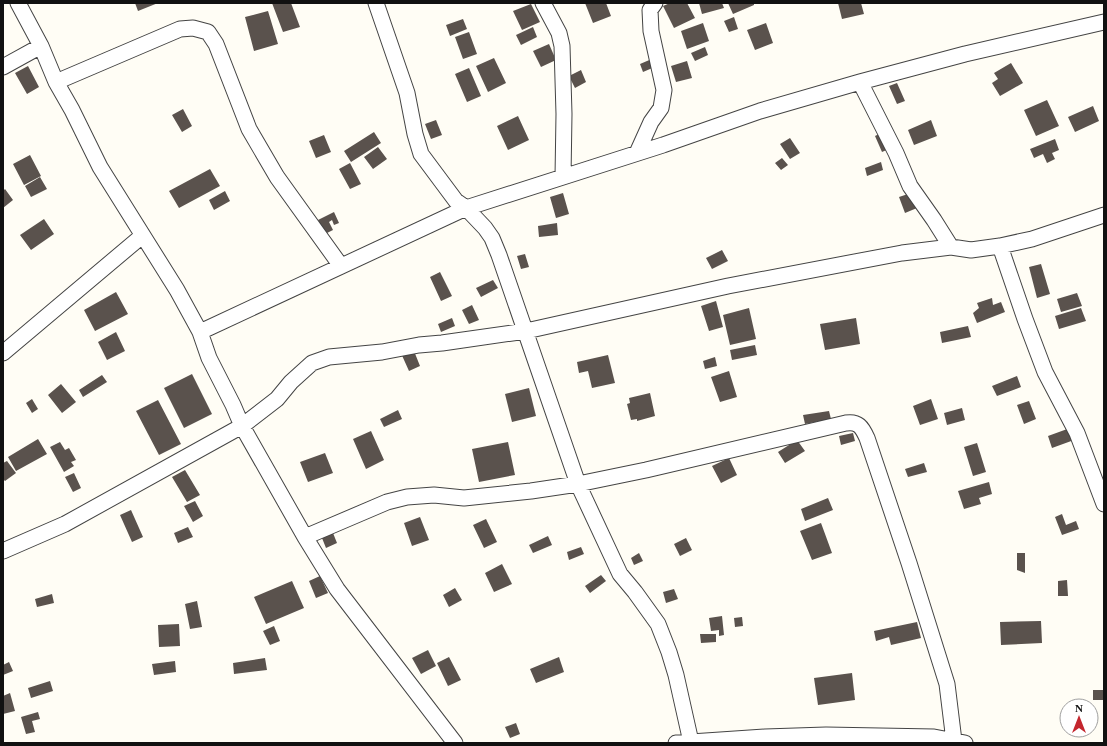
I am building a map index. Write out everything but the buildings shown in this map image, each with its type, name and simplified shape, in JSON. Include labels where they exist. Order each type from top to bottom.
[{"type":"street","points":[[18,3],[41,46],[56,82],[72,110],[100,167],[177,290],[200,332],[209,358],[242,426],[305,537],[338,589],[456,743]]},
{"type":"street","points":[[376,3],[407,93],[418,147],[421,154],[446,189],[456,201],[466,208],[485,228],[492,238],[526,331],[578,484],[620,574],[658,624],[676,675],[691,742]]},
{"type":"street","points":[[543,3],[559,33],[562,46],[564,114],[563,177]]},
{"type":"street","points":[[637,153],[651,122],[661,108],[664,90],[651,31],[650,10],[654,3]]},
{"type":"street","points":[[200,332],[466,208],[637,153],[760,111],[965,54],[1104,22]]},
{"type":"street","points":[[56,82],[180,29],[193,28],[208,32],[216,44],[249,129],[257,143],[277,177],[342,266]]},
{"type":"street","points":[[3,67],[41,46]]},
{"type":"street","points":[[860,82],[896,153],[910,186],[951,247]]},
{"type":"street","points":[[3,551],[65,524],[242,426],[277,399],[291,382],[312,363],[329,357],[382,352],[419,345],[526,331],[728,286],[902,253],[951,247],[971,250],[1000,246],[1032,239],[1104,215]]},
{"type":"street","points":[[3,353],[142,236]]},
{"type":"street","points":[[1000,246],[1024,319],[1045,372],[1077,433],[1104,504]]},
{"type":"street","points":[[305,537],[388,502],[407,497],[434,495],[464,498],[531,491],[578,484],[646,470],[846,423],[858,424],[864,431],[907,556],[947,684],[959,742],[934,737],[826,735],[765,737],[676,743]]}]
